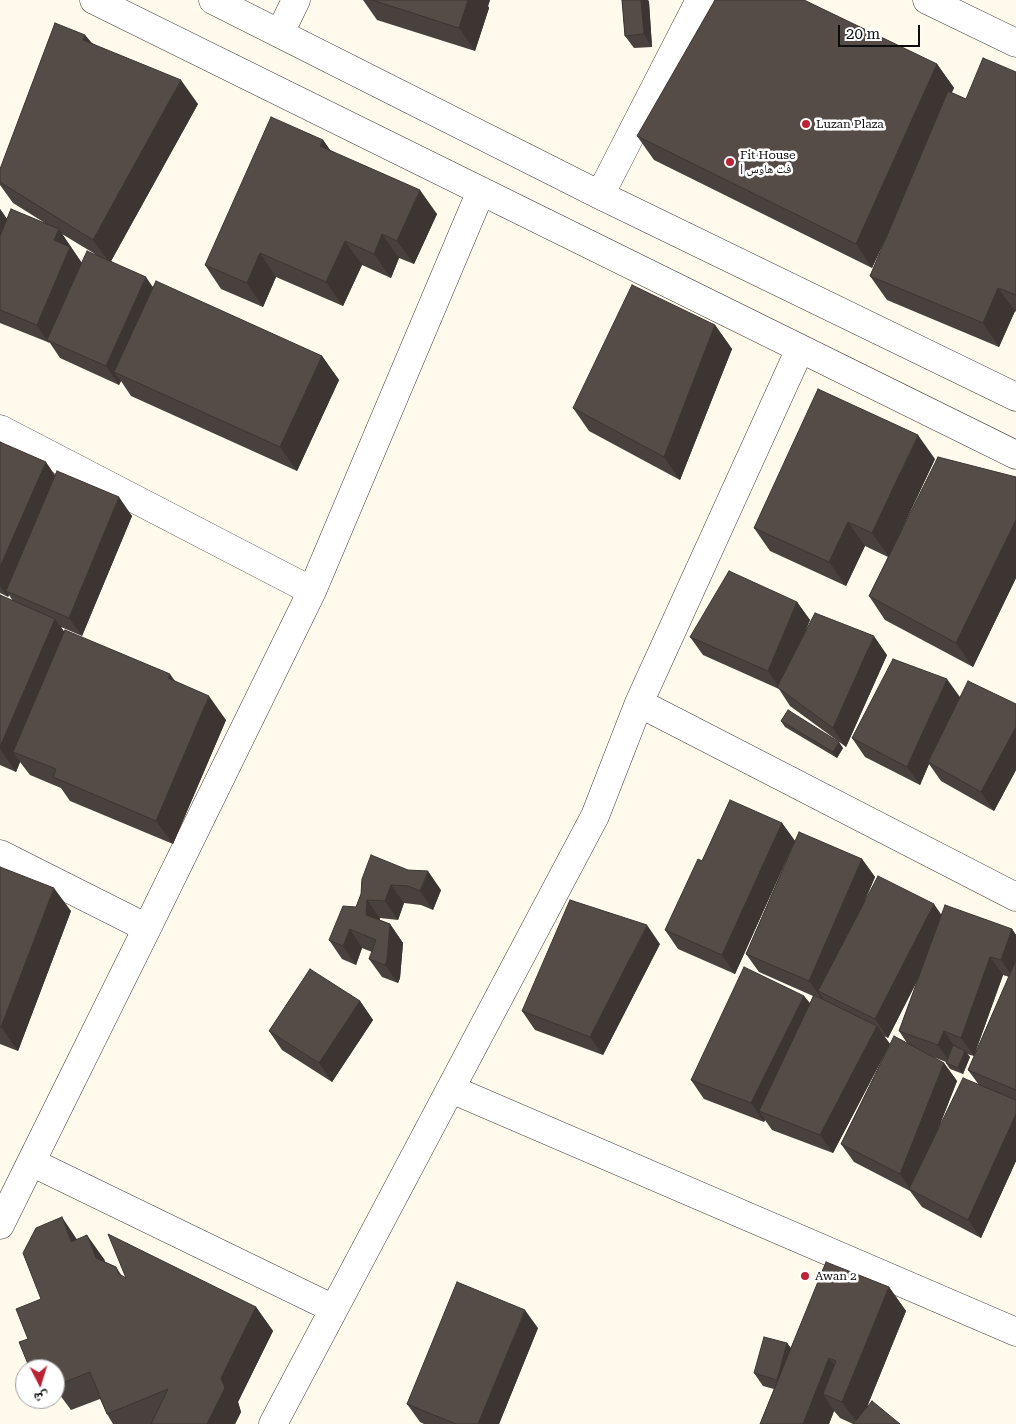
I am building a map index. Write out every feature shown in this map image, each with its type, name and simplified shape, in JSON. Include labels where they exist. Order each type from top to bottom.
[{"type":"street","points":[[94,0],[1016,455]]},
{"type":"street","points":[[213,0],[600,195],[1016,398]]},
{"type":"street","points":[[280,33],[296,0]]},
{"type":"street","points":[[600,195],[700,0]]},
{"type":"street","points":[[927,0],[1016,43]]},
{"type":"street","points":[[0,1224],[148,928],[312,590],[481,191]]},
{"type":"street","points":[[272,1424],[595,816],[639,703],[800,349]]},
{"type":"street","points":[[0,429],[312,590]]},
{"type":"street","points":[[639,703],[1016,897]]},
{"type":"street","points":[[0,854],[148,928]]},
{"type":"street","points":[[451,1089],[1016,1332]]},
{"type":"street","points":[[31,1162],[334,1309]]},
{"type":"building","points":[[372,0],[468,0],[459,28]]},
{"type":"building","points":[[622,0],[641,0],[644,34],[625,36]]},
{"type":"building","name":"Luzan Plaza","points":[[715,0],[804,0],[937,64],[856,244],[637,136]]},
{"type":"building","points":[[55,23],[85,35],[83,40],[181,80],[93,240],[0,182],[0,169]]},
{"type":"building","points":[[983,58],[1016,72],[1016,295],[998,288],[983,323],[870,276],[948,91],[966,99]]},
{"type":"building","points":[[271,117],[323,140],[320,146],[420,190],[397,241],[382,234],[374,254],[345,241],[326,282],[260,253],[247,283],[205,265]]},
{"type":"building","points":[[11,209],[59,229],[54,240],[70,247],[37,325],[0,310],[0,236]]},
{"type":"building","points":[[87,251],[146,277],[106,366],[47,340]]},
{"type":"building","points":[[156,281],[322,356],[280,447],[114,372]]},
{"type":"building","points":[[632,285],[715,325],[664,457],[573,408]]},
{"type":"building","points":[[818,389],[918,435],[872,533],[848,522],[829,562],[754,528]]},
{"type":"building","points":[[0,442],[46,462],[0,567]]},
{"type":"building","points":[[938,457],[1016,477],[1016,520],[956,643],[869,596]]},
{"type":"building","points":[[57,471],[119,497],[69,618],[6,591]]},
{"type":"building","points":[[729,571],[797,602],[768,671],[690,637]]},
{"type":"building","points":[[0,595],[55,619],[0,747]]},
{"type":"building","points":[[815,613],[874,636],[833,728],[777,687]]},
{"type":"building","points":[[65,630],[170,674],[168,678],[209,696],[156,821],[53,777],[56,769],[13,752]]},
{"type":"building","points":[[893,659],[947,679],[907,767],[852,738]]},
{"type":"building","points":[[968,681],[1016,704],[1016,727],[981,792],[928,762]]},
{"type":"building","points":[[788,710],[839,742],[833,752],[781,721]]},
{"type":"building","points":[[730,800],[782,823],[722,955],[665,930],[698,859],[702,861]]},
{"type":"building","points":[[799,832],[862,859],[809,981],[746,954]]},
{"type":"building","points":[[371,855],[408,870],[428,871],[420,891],[408,886],[391,885],[385,901],[367,900],[366,915],[390,924],[385,965],[369,959],[376,940],[350,929],[343,946],[329,940],[343,906],[356,907],[361,894],[362,879]]},
{"type":"building","points":[[0,867],[54,888],[1,1027],[0,1027]]},
{"type":"building","points":[[878,876],[934,904],[875,1019],[818,991]]},
{"type":"building","points":[[570,900],[647,925],[590,1037],[522,1011]]},
{"type":"building","points":[[945,905],[1012,929],[1001,960],[990,957],[961,1038],[944,1031],[938,1045],[899,1031]]},
{"type":"building","points":[[1016,960],[1016,1090],[968,1070]]},
{"type":"building","points":[[744,967],[804,996],[751,1103],[691,1080]]},
{"type":"building","points":[[310,969],[360,1001],[319,1063],[269,1031]]},
{"type":"building","points":[[814,995],[877,1026],[820,1135],[759,1111]]},
{"type":"building","points":[[894,1036],[944,1063],[900,1174],[841,1144]]},
{"type":"building","points":[[953,1045],[965,1051],[958,1068],[946,1063]]},
{"type":"building","points":[[963,1078],[1016,1100],[1016,1114],[968,1220],[909,1189]]},
{"type":"building","points":[[62,1217],[71,1242],[87,1235],[96,1258],[116,1267],[119,1274],[126,1278],[108,1234],[256,1307],[221,1378],[225,1388],[207,1424],[151,1424],[168,1389],[107,1414],[90,1372],[65,1382],[65,1359],[26,1359],[19,1342],[28,1339],[16,1309],[41,1299],[23,1253],[36,1228]]},
{"type":"building","points":[[826,1262],[889,1287],[842,1402],[823,1394],[836,1361],[829,1358],[803,1424],[760,1424]]},
{"type":"building","points":[[457,1282],[525,1310],[478,1424],[456,1424],[407,1404]]},
{"type":"building","points":[[764,1337],[787,1343],[777,1380],[754,1373]]},
{"type":"building","points":[[872,1401],[900,1424],[853,1424]]},
{"type":"place","name":"Luzan Plaza","points":[[806,124]]},
{"type":"place","name":"Fit House | فت هاوس","points":[[730,162]]},
{"type":"place","name":"Awan 2","points":[[805,1276]]}]
